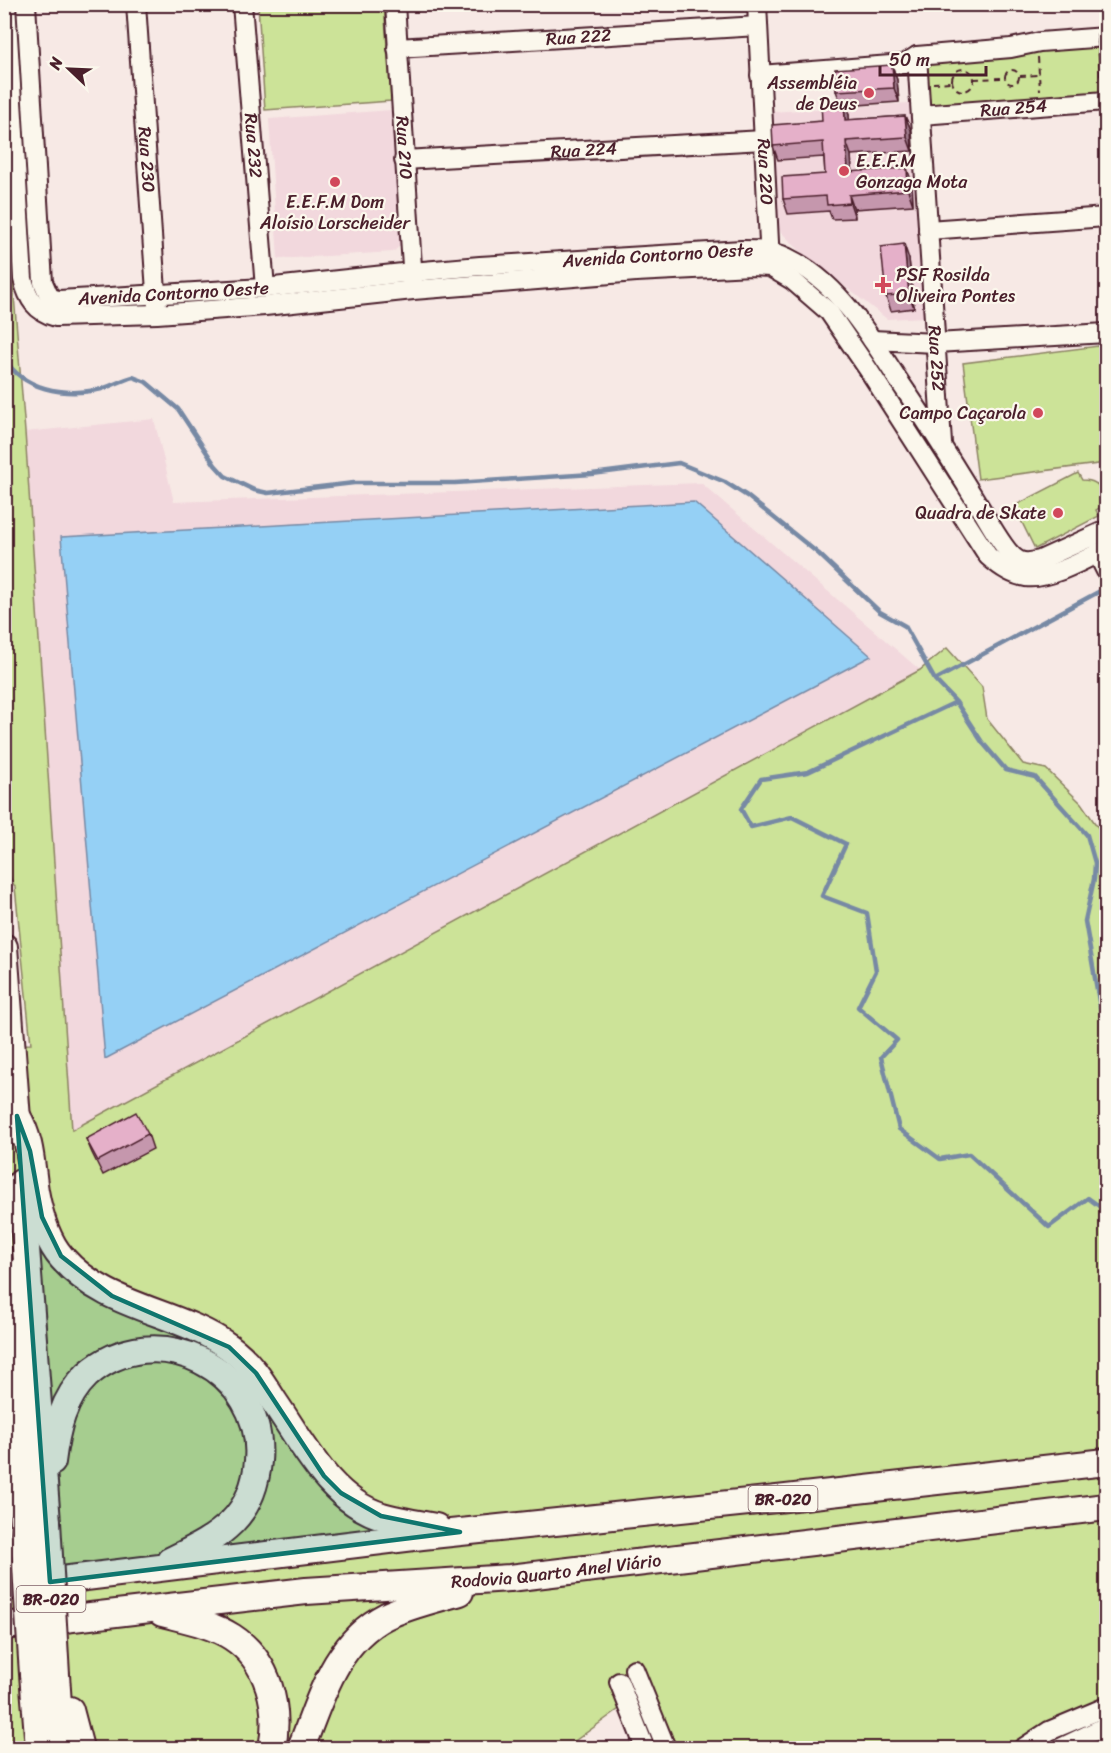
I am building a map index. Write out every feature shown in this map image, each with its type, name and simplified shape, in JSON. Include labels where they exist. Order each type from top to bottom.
[{"type":"highway","points":[[4,946],[17,1116],[24,1127],[30,1151],[35,1193],[50,1237],[61,1256],[78,1274],[112,1296],[206,1334],[236,1353],[256,1373],[324,1476],[341,1493],[381,1516],[460,1532]]},
{"type":"highway","name":"BR-020","points":[[17,1116],[36,1398],[34,1515]]},
{"type":"highway","name":"BR-020","points":[[4,1270],[34,1515],[49,1677],[61,1749]]},
{"type":"highway","points":[[4,1587],[154,1569],[202,1545],[220,1533],[234,1521],[247,1502],[256,1475],[259,1452],[256,1424],[244,1398],[232,1381],[214,1368],[180,1353],[142,1350],[110,1359],[86,1376],[61,1416],[34,1515]]},
{"type":"highway","points":[[4,1455],[34,1515]]},
{"type":"highway","name":"BR-020","points":[[154,1569],[460,1532],[1107,1462]]},
{"type":"highway","name":"Rodovia Quarto Anel Viário","points":[[4,1626],[306,1592],[510,1578],[1107,1507]]},
{"type":"highway","points":[[301,1749],[332,1672],[346,1650],[361,1633],[385,1616],[510,1578]]},
{"type":"highway","points":[[147,1610],[213,1628],[232,1637],[251,1653],[269,1682],[275,1718],[272,1749]]},
{"type":"highway","points":[[49,1677],[66,1698],[80,1749]]},
{"type":"highway","name":"BR-020","points":[[39,1748],[49,1677]]},
{"type":"street","points":[[6,4],[23,279],[26,292],[43,302]]},
{"type":"street","points":[[26,4],[43,302]]},
{"type":"street","name":"Rua 230","points":[[136,4],[157,314]]},
{"type":"street","name":"Rua 232","points":[[242,4],[265,288]]},
{"type":"street","name":"Rua 210","points":[[395,4],[412,281]]},
{"type":"street","name":"Rua 220","points":[[757,4],[770,259]]},
{"type":"street","name":"Rua 222","points":[[398,48],[758,26]]},
{"type":"street","points":[[760,75],[904,64],[917,56],[1107,37]]},
{"type":"street","name":"Rua 252","points":[[917,56],[942,444]]},
{"type":"street","name":"Rua 254","points":[[921,115],[1107,101]]},
{"type":"street","name":"Rua 224","points":[[404,160],[764,140]]},
{"type":"street","points":[[928,230],[1107,217]]},
{"type":"street","name":"Avenida Contorno Oeste","points":[[412,281],[266,306],[157,314],[56,317],[45,314],[43,302],[265,288],[412,281],[636,272],[751,266],[770,259],[797,263],[827,286],[850,308],[942,444],[1010,554],[1027,570]]},
{"type":"street","name":"Avenida Contorno Oeste","points":[[770,259],[829,312],[988,556],[1000,567],[1027,570]]},
{"type":"street","points":[[872,340],[936,343],[1107,333]]},
{"type":"street","points":[[1027,570],[1040,560],[1107,530]]},
{"type":"street","points":[[1027,570],[1051,574],[1102,551],[1107,571]]},
{"type":"street","points":[[634,1669],[666,1749]]},
{"type":"street","points":[[619,1682],[645,1749]]},
{"type":"street","points":[[1023,1749],[1049,1731],[1107,1707]]},
{"type":"street","points":[[1060,1749],[1107,1726]]},
{"type":"path","points":[[1038,56],[1041,105]]},
{"type":"path","points":[[962,69],[968,70],[974,79],[969,90],[964,92],[956,89],[951,82],[954,73],[962,69]]},
{"type":"path","points":[[1012,69],[1019,72],[1020,76],[1019,80],[1013,84],[1008,83],[1005,78],[1006,72],[1012,69]]},
{"type":"path","points":[[1020,76],[1039,75]]},
{"type":"path","points":[[974,79],[1005,78]]},
{"type":"highlighted area","points":[[17,1116],[30,1151],[42,1217],[61,1256],[112,1296],[229,1347],[256,1373],[324,1476],[341,1493],[381,1516],[460,1532],[50,1582]]},
{"type":"shaded area","name":"E.E.F.M Gonzaga Mota","points":[[910,103],[918,245],[926,317],[887,319],[802,253],[779,230],[771,112]]},
{"type":"shaded area","name":"E.E.F.M Dom Aloísio Lorscheider","points":[[392,110],[402,244],[393,252],[278,259],[269,119]]},
{"type":"shaded area","points":[[154,419],[174,502],[701,483],[920,670],[72,1130],[25,432]]},
{"type":"green space","points":[[258,5],[384,5],[391,101],[265,110]]},
{"type":"green space","points":[[1099,42],[1103,93],[928,105],[927,61]]},
{"type":"green space","points":[[4,171],[25,432],[72,1130],[920,670],[947,648],[982,687],[987,719],[1023,764],[1046,769],[1081,803],[1106,839],[1106,1748],[663,1748],[633,1699],[565,1748],[5,1748],[4,1045],[31,1044],[15,887],[9,875],[4,816]]},
{"type":"green space","name":"Campo Caçarola","points":[[1106,345],[1106,463],[978,479],[963,363]]},
{"type":"green space","name":"Quadra de Skate","points":[[1078,473],[1082,480],[1095,483],[1104,493],[1101,507],[1096,510],[1099,516],[1035,549],[1014,506]]},
{"type":"water","points":[[694,502],[871,656],[105,1059],[61,537]]},
{"type":"building","points":[[1107,32],[1107,77],[1100,75],[1097,34]]},
{"type":"building","points":[[892,65],[894,88],[836,91],[835,69]]},
{"type":"building","points":[[844,101],[845,120],[905,116],[907,137],[846,141],[848,172],[907,168],[908,190],[849,195],[850,203],[827,205],[826,196],[783,199],[782,177],[825,174],[823,142],[773,146],[772,125],[822,121],[821,102]]},
{"type":"building","points":[[904,244],[909,294],[886,296],[881,247]]},
{"type":"building","points":[[136,1112],[148,1134],[98,1161],[86,1139]]},
{"type":"waterway","points":[[4,358],[12,369],[33,384],[58,391],[97,390],[133,377],[146,382],[178,409],[215,465],[225,476],[254,490],[268,493],[354,483],[455,483],[592,474],[679,463],[725,482],[747,496],[819,554],[880,612],[905,626],[935,680],[956,702],[982,742],[1006,770],[1035,777],[1087,835],[1095,863],[1085,921],[1106,1041]]},
{"type":"waterway","points":[[935,680],[1102,590]]},
{"type":"waterway","points":[[956,702],[808,772],[761,779],[741,809],[751,827],[792,817],[846,844],[822,896],[867,913],[876,971],[858,1007],[897,1040],[881,1057],[899,1129],[940,1159],[969,1154],[1049,1227],[1088,1198],[1106,1211]]},
{"type":"place","name":"Assembléia de Deus","points":[[869,93]]},
{"type":"place","name":"E.E.F.M Gonzaga Mota","points":[[844,171]]},
{"type":"place","name":"E.E.F.M Dom Aloísio Lorscheider","points":[[335,182]]},
{"type":"place","name":"PSF Rosilda Oliveira Pontes","points":[[883,285]]},
{"type":"place","name":"Campo Caçarola","points":[[1038,413]]},
{"type":"place","name":"Quadra de Skate","points":[[1058,513]]}]
